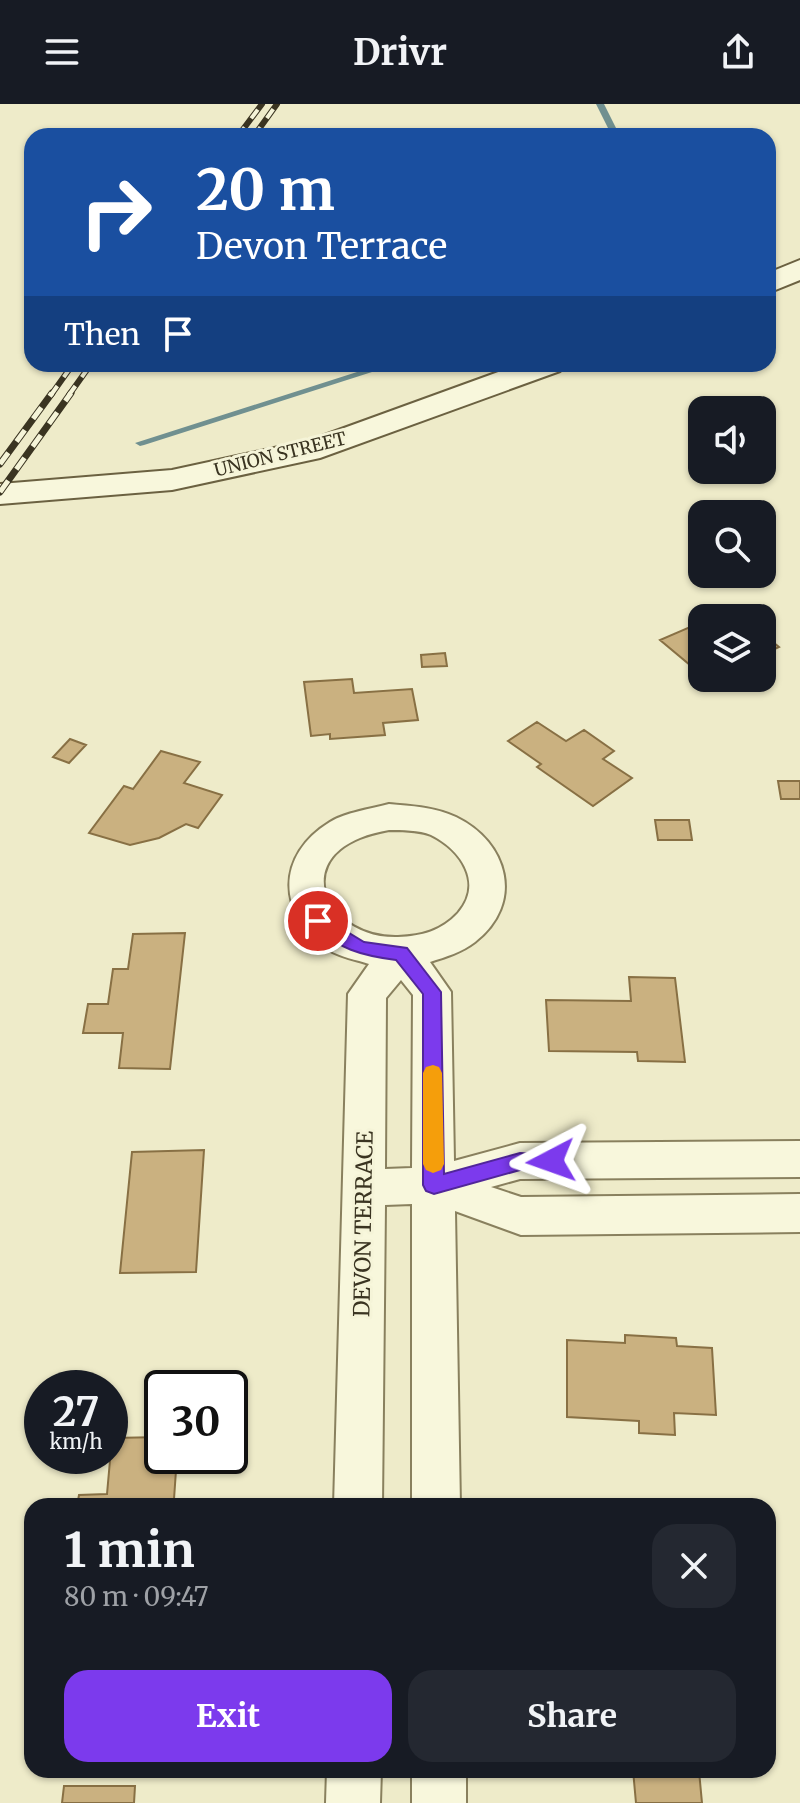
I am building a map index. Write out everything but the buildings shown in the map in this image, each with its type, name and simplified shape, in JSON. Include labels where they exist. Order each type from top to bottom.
[{"type":"main road","points":[[776,280],[800,269]]},
{"type":"main road","name":"UNION STREET","points":[[0,494],[172,480],[320,448],[527,372]]},
{"type":"street","points":[[401,953],[440,945],[470,926],[487,900],[487,871],[471,846],[444,826],[417,819],[389,817],[354,824],[325,842],[308,866],[304,880],[309,908],[318,921],[345,942],[362,948],[401,953],[432,992],[436,1498]]},
{"type":"street","name":"DEVON TERRACE","points":[[358,1498],[367,994],[401,953]]},
{"type":"street","points":[[364,1188],[434,1185],[520,1161],[800,1159]]},
{"type":"street","points":[[434,1185],[521,1216],[800,1213]]},
{"type":"street","points":[[353,1803],[354,1778]]},
{"type":"street","points":[[439,1778],[439,1803]]},
{"type":"waterway","points":[[600,104],[612,128]]},
{"type":"waterway","points":[[140,443],[366,372]]},
{"type":"railway","points":[[244,128],[262,104]]},
{"type":"railway","points":[[260,128],[277,104]]},
{"type":"railway","points":[[51,395],[67,372]]},
{"type":"railway","points":[[69,395],[85,372]]},
{"type":"railway","points":[[0,464],[52,393]]},
{"type":"railway","points":[[0,492],[71,393]]},
{"type":"slow traffic","points":[[433,1073],[433,1164]]},
{"type":"route","points":[[318,921],[345,942],[381,952],[401,953],[432,992],[434,1185],[520,1161],[551,1161]]}]
